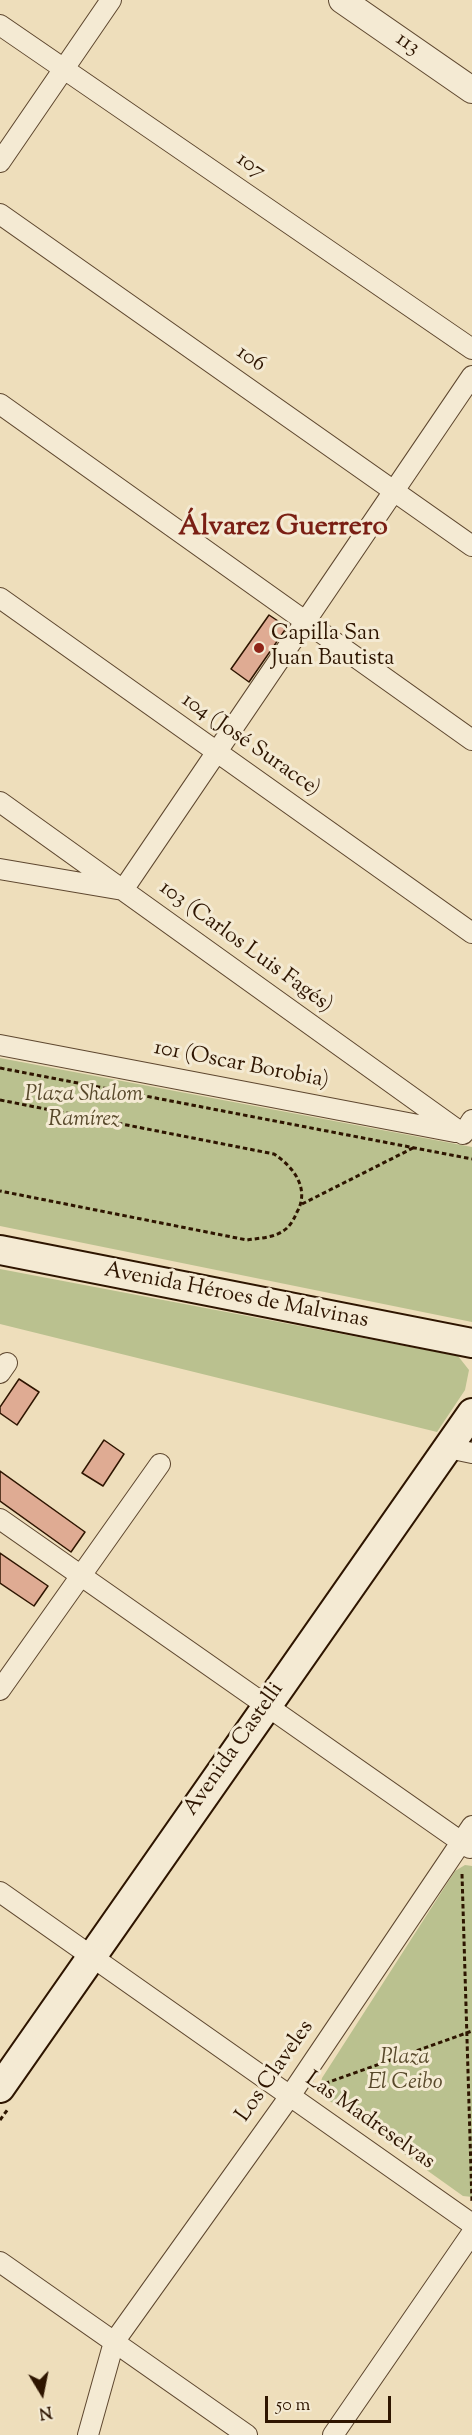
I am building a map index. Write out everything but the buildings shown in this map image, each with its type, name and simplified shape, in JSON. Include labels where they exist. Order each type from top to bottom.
[{"type":"main road","name":"Avenida Héroes de Malvinas","points":[[0,1250],[472,1343]]},
{"type":"main road","name":"Avenida Castelli","points":[[0,2088],[267,1704],[460,1450],[472,1413]]},
{"type":"street","points":[[0,162],[111,0]]},
{"type":"street","name":"113","points":[[342,0],[472,90]]},
{"type":"street","name":"107","points":[[0,25],[472,349]]},
{"type":"street","name":"106","points":[[0,214],[472,546]]},
{"type":"street","points":[[0,869],[123,890],[472,376]]},
{"type":"street","points":[[0,404],[472,740]]},
{"type":"street","name":"104 (José Suracce)","points":[[0,598],[472,933]]},
{"type":"street","name":"103 (Carlos Luis Fagés)","points":[[0,802],[469,1130]]},
{"type":"street","name":"101 (Oscar Borobia)","points":[[0,1044],[469,1130]]},
{"type":"street","points":[[0,1690],[160,1464]]},
{"type":"street","points":[[0,1519],[267,1704],[468,1839]]},
{"type":"street","name":"Los Claveles","points":[[88,2435],[114,2342],[290,2096],[468,1839]]},
{"type":"street","name":"Las Madreselvas","points":[[0,1892],[472,2224]]},
{"type":"street","points":[[333,2435],[472,2233]]},
{"type":"street","points":[[0,2262],[247,2435]]},
{"type":"path","points":[[0,1068],[472,1159]]},
{"type":"path","points":[[0,1100],[274,1154],[286,1161],[295,1172],[302,1190],[302,1204],[293,1221],[283,1231],[268,1238],[247,1240],[0,1191]]},
{"type":"path","points":[[302,1204],[414,1148]]},
{"type":"path","points":[[468,1839],[467,2033],[472,2205]]},
{"type":"path","points":[[290,2096],[472,2031]]},
{"type":"green space","name":"Plaza Shalom Ramírez","points":[[0,1058],[472,1147],[472,1322],[0,1226]]},
{"type":"green space","points":[[0,1269],[458,1356],[469,1370],[465,1390],[437,1432],[0,1324]]},
{"type":"green space","name":"Plaza El Ceibo","points":[[465,1865],[472,1866],[472,2197],[463,2196],[327,2099],[319,2090],[322,2078],[455,1871]]},
{"type":"place","name":"Capilla San Juan Bautista","points":[[259,648]]},
{"type":"district","name":"Álvarez Guerrero","points":[[283,529]]}]
